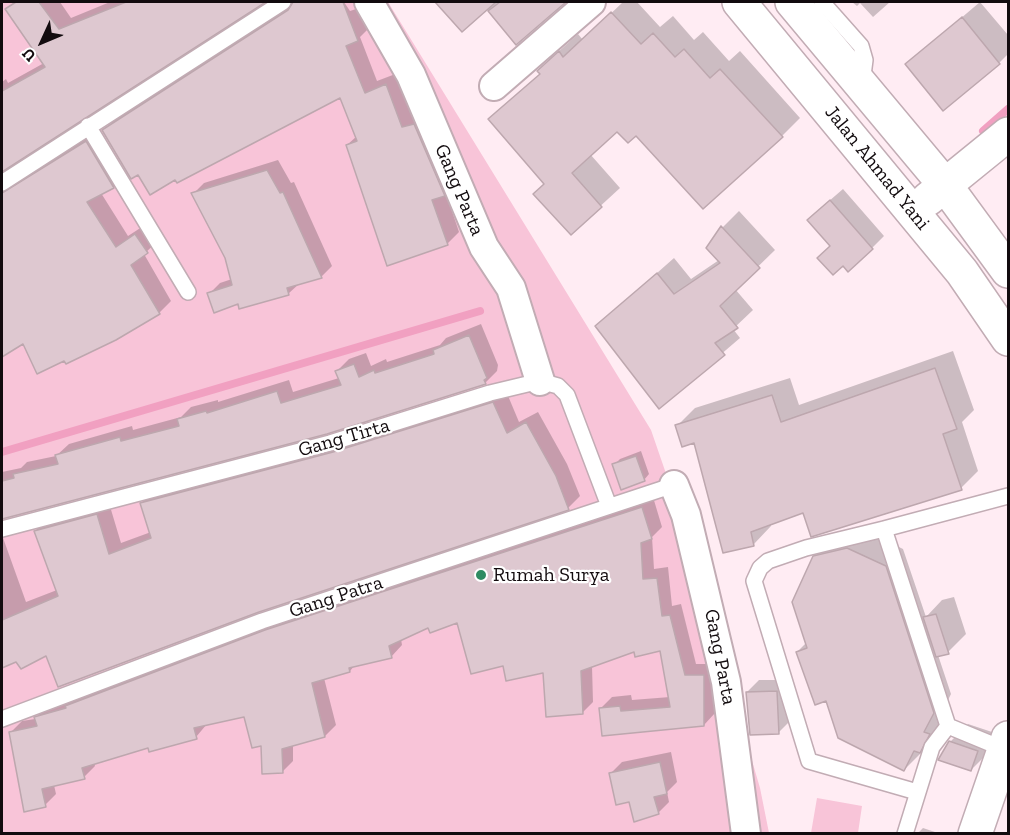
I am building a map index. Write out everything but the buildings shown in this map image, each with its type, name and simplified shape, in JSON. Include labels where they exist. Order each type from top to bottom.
[{"type":"main road","name":"Jalan Ahmad Yani","points":[[739,2],[962,272],[1008,339]]},
{"type":"main road","name":"Jalan Ahmad Yani","points":[[792,2],[945,185],[1008,271]]},
{"type":"main road","points":[[913,211],[1008,134]]},
{"type":"main road","points":[[975,834],[1007,746]]},
{"type":"street","name":"Gang Parta","points":[[369,2],[411,75],[484,247],[511,288],[540,381]]},
{"type":"street","points":[[494,86],[591,2]]},
{"type":"street","name":"Gang Parta","points":[[674,485],[689,526],[726,682],[746,834]]},
{"type":"lane","points":[[2,183],[283,2]]},
{"type":"lane","points":[[822,2],[861,46],[865,60],[862,83]]},
{"type":"lane","points":[[88,126],[188,292]]},
{"type":"lane","points":[[540,381],[558,386],[567,395],[609,506]]},
{"type":"lane","name":"Gang Tirta","points":[[2,529],[330,443],[490,393],[540,381]]},
{"type":"lane","name":"Gang Patra","points":[[2,720],[262,621],[674,485]]},
{"type":"lane","points":[[917,792],[810,761],[754,581],[760,568],[768,561],[806,548],[1008,496]]},
{"type":"lane","points":[[884,529],[948,726]]},
{"type":"lane","points":[[948,726],[1007,746]]},
{"type":"lane","points":[[905,834],[932,747],[948,726]]},
{"type":"shaded area","points":[[2,2],[388,2],[651,430],[724,642],[729,682],[760,788],[769,833],[2,834]]},
{"type":"shaded area","points":[[817,798],[862,806],[858,833],[811,833]]},
{"type":"waterway","points":[[983,131],[1008,109]]},
{"type":"waterway","points":[[2,452],[480,311]]},
{"type":"place","name":"Rumah Surya","points":[[481,575]]}]
